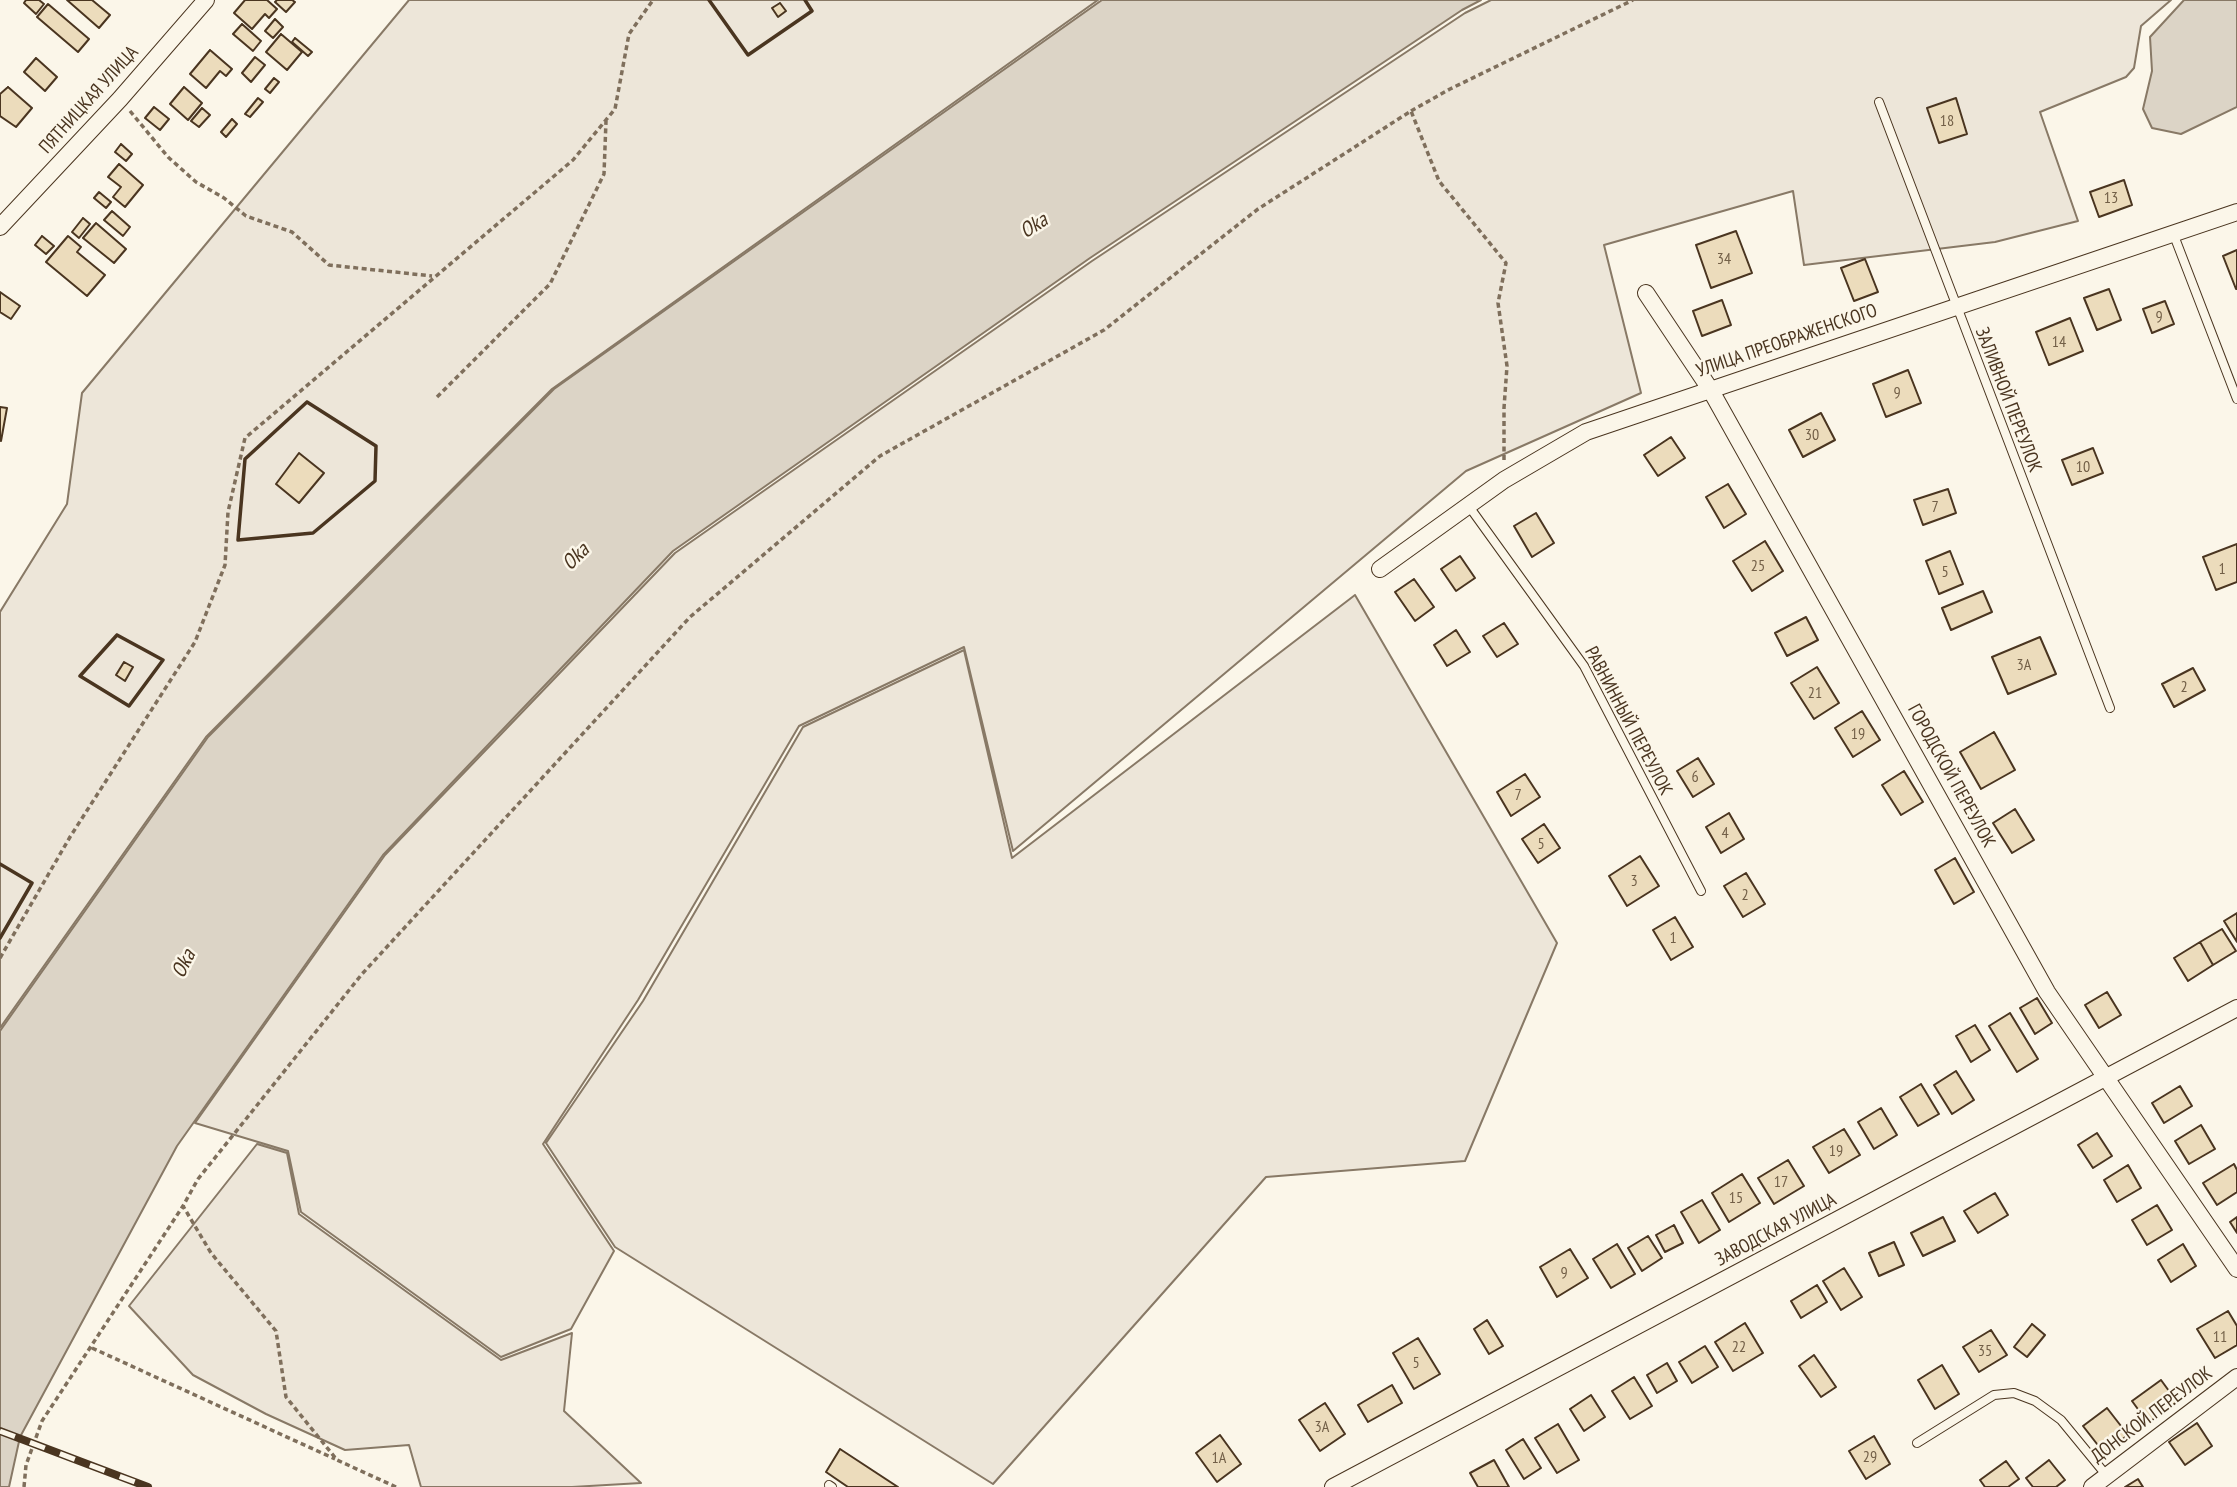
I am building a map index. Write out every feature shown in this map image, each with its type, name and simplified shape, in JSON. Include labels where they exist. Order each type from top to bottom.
[{"type":"street","name":"ПЯТНИЦКАЯ УЛИЦА","points":[[0,227],[120,99],[206,0]]},
{"type":"street","name":"УЛИЦА ПРЕОБРАЖЕНСКОГО","points":[[1380,569],[1504,480],[1586,432],[2237,212]]},
{"type":"street","name":"ГОРОДСКОЙ ПЕРЕУЛОК","points":[[1646,293],[1710,389],[2047,992],[2237,1269]]},
{"type":"street","name":"ЗАВОДСКАЯ УЛИЦА","points":[[1333,1487],[2237,1008]]},
{"type":"street","name":"ДОНСКОЙ ПЕРЕУЛОК","points":[[2092,1487],[2237,1377]]},
{"type":"lane","name":"ЗАЛИВНОЙ ПЕРЕУЛОК","points":[[1879,102],[2110,708]]},
{"type":"lane","points":[[2173,233],[2237,399]]},
{"type":"lane","name":"РАВНИННЫЙ ПЕРЕУЛОК","points":[[1468,505],[1584,666],[1701,891]]},
{"type":"lane","points":[[1917,1443],[1994,1395],[2014,1393],[2035,1401],[2061,1420],[2106,1476]]},
{"type":"path","points":[[0,958],[70,837],[195,642],[225,565],[228,512],[245,438],[572,160],[615,108],[629,34],[653,0]]},
{"type":"path","points":[[24,1487],[26,1465],[42,1421],[92,1348],[198,1179],[362,974],[690,617],[880,456],[1104,330],[1258,209],[1411,111],[1450,89],[1633,0]]},
{"type":"path","points":[[120,99],[168,156],[196,182],[224,198],[246,216],[292,232],[328,265],[434,276]]},
{"type":"path","points":[[1411,111],[1439,181],[1506,262],[1499,303],[1507,366],[1504,480]]},
{"type":"path","points":[[437,397],[550,284],[604,174],[606,119]]},
{"type":"path","points":[[183,1206],[211,1253],[276,1331],[286,1397],[337,1460]]},
{"type":"path","points":[[92,1348],[396,1487]]},
{"type":"shaded area","points":[[409,0],[1098,0],[552,389],[206,737],[0,1028],[0,612],[67,504],[82,393]]},
{"type":"shaded area","points":[[1491,0],[2171,0],[2141,26],[2134,68],[2126,77],[2040,112],[2078,221],[1995,242],[1804,265],[1793,191],[1604,245],[1641,393],[1466,471],[1013,851],[964,647],[799,726],[638,1000],[543,1144],[614,1251],[571,1329],[501,1357],[301,1212],[288,1151],[195,1123],[385,855],[675,553],[1092,261],[1465,13]]},
{"type":"shaded area","points":[[1355,595],[1557,943],[1465,1161],[1266,1177],[993,1484],[615,1247],[546,1143],[643,1001],[803,727],[964,650],[1012,858]]},
{"type":"shaded area","points":[[257,1144],[287,1153],[299,1214],[501,1360],[572,1333],[564,1411],[641,1483],[572,1487],[421,1487],[409,1445],[345,1450],[266,1414],[193,1375],[129,1306]]},
{"type":"water","name":"Oka","points":[[1102,0],[1481,0],[1462,10],[1090,258],[673,551],[383,855],[177,1146],[20,1437],[9,1487],[0,1487],[0,1031],[208,737],[554,389]]},
{"type":"water","points":[[2184,0],[2237,0],[2237,107],[2181,134],[2152,128],[2143,109],[2152,71],[2150,37]]},
{"type":"building","points":[[26,0],[39,0],[44,4],[36,14],[24,3]]},
{"type":"building","points":[[67,0],[92,0],[110,15],[99,28]]},
{"type":"building","points":[[245,0],[267,0],[277,9],[269,18],[265,14],[252,29],[234,13]]},
{"type":"building","points":[[275,2],[295,2],[286,12]]},
{"type":"building","points":[[780,3],[786,11],[778,17],[772,8]]},
{"type":"building","points":[[48,4],[89,39],[78,52],[37,17]]},
{"type":"building","points":[[275,19],[283,27],[273,38],[265,31]]},
{"type":"building","points":[[242,24],[261,41],[253,51],[233,34]]},
{"type":"building","points":[[281,34],[302,52],[287,70],[266,52]]},
{"type":"building","points":[[295,38],[312,52],[308,56],[292,42]]},
{"type":"building","points":[[210,50],[232,69],[226,76],[220,71],[206,88],[190,74]]},
{"type":"building","points":[[255,57],[265,65],[251,82],[242,73]]},
{"type":"building","points":[[36,58],[57,77],[45,91],[24,72]]},
{"type":"building","points":[[274,78],[279,82],[270,93],[265,89]]},
{"type":"building","points":[[8,87],[32,108],[16,127],[0,116],[0,94]]},
{"type":"building","points":[[184,87],[202,103],[188,120],[170,104]]},
{"type":"building","points":[[258,98],[263,102],[250,117],[245,114]]},
{"type":"building","points":[[1956,98],[1967,134],[1939,143],[1927,108]]},
{"type":"building","points":[[154,107],[169,119],[160,130],[145,118]]},
{"type":"building","points":[[202,108],[210,115],[199,127],[191,121]]},
{"type":"building","points":[[232,119],[237,124],[226,137],[221,132]]},
{"type":"building","points":[[121,144],[132,154],[126,161],[115,152]]},
{"type":"building","points":[[119,164],[143,185],[125,207],[113,197],[121,187],[108,177]]},
{"type":"building","points":[[2124,180],[2132,205],[2099,217],[2090,192]]},
{"type":"building","points":[[99,192],[111,202],[106,208],[94,198]]},
{"type":"building","points":[[112,211],[130,227],[123,236],[104,220]]},
{"type":"building","points":[[83,218],[90,224],[79,238],[72,232]]},
{"type":"building","points":[[96,223],[126,249],[114,263],[83,238]]},
{"type":"building","points":[[1736,231],[1752,273],[1711,288],[1696,245]]},
{"type":"building","points":[[42,236],[54,246],[46,254],[35,245]]},
{"type":"building","points":[[68,236],[81,247],[77,252],[105,275],[87,296],[46,262]]},
{"type":"building","points":[[2237,250],[2237,289],[2236,289],[2223,256]]},
{"type":"building","points":[[1865,259],[1878,292],[1854,301],[1841,268]]},
{"type":"building","points":[[2109,289],[2121,320],[2097,330],[2084,298]]},
{"type":"building","points":[[0,292],[20,306],[11,319],[0,312]]},
{"type":"building","points":[[1722,300],[1731,325],[1702,336],[1693,311]]},
{"type":"building","points":[[2165,301],[2174,324],[2152,333],[2143,309]]},
{"type":"building","points":[[2070,318],[2083,351],[2049,365],[2036,332]]},
{"type":"building","points":[[1908,370],[1921,403],[1886,417],[1873,384]]},
{"type":"building","points":[[0,407],[7,408],[1,441],[0,440]]},
{"type":"building","points":[[1821,413],[1835,440],[1803,457],[1789,430]]},
{"type":"building","points":[[1671,437],[1685,458],[1658,476],[1644,455]]},
{"type":"building","points":[[2093,448],[2103,473],[2072,485],[2062,460]]},
{"type":"building","points":[[299,453],[324,473],[299,503],[276,484]]},
{"type":"building","points":[[1728,484],[1746,514],[1724,528],[1706,497]]},
{"type":"building","points":[[1948,489],[1956,513],[1923,525],[1914,500]]},
{"type":"building","points":[[1536,513],[1554,543],[1532,557],[1514,526]]},
{"type":"building","points":[[1765,541],[1783,571],[1752,591],[1733,561]]},
{"type":"building","points":[[2237,544],[2237,582],[2216,590],[2203,557]]},
{"type":"building","points":[[1950,551],[1963,584],[1939,594],[1926,561]]},
{"type":"building","points":[[1460,556],[1475,578],[1456,591],[1441,569]]},
{"type":"building","points":[[1414,579],[1434,607],[1415,621],[1395,592]]},
{"type":"building","points":[[1983,591],[1992,612],[1951,630],[1942,608]]},
{"type":"building","points":[[1806,617],[1818,640],[1787,656],[1775,633]]},
{"type":"building","points":[[1504,623],[1518,644],[1497,657],[1483,636]]},
{"type":"building","points":[[1456,630],[1470,652],[1447,666],[1434,645]]},
{"type":"building","points":[[2040,637],[2056,674],[2008,694],[1992,657]]},
{"type":"building","points":[[124,662],[133,667],[125,681],[116,675]]},
{"type":"building","points":[[1817,667],[1839,703],[1814,719],[1791,683]]},
{"type":"building","points":[[2193,668],[2205,690],[2174,707],[2162,684]]},
{"type":"building","points":[[1862,711],[1880,740],[1853,757],[1835,728]]},
{"type":"building","points":[[1994,732],[2015,770],[1981,789],[1960,752]]},
{"type":"building","points":[[1698,758],[1714,784],[1693,797],[1677,771]]},
{"type":"building","points":[[1904,771],[1923,802],[1901,815],[1882,785]]},
{"type":"building","points":[[1525,774],[1540,797],[1511,816],[1497,792]]},
{"type":"building","points":[[2015,809],[2034,840],[2012,853],[1993,823]]},
{"type":"building","points":[[1729,813],[1744,839],[1721,853],[1706,827]]},
{"type":"building","points":[[1544,824],[1560,848],[1538,863],[1522,839]]},
{"type":"building","points":[[1640,856],[1659,886],[1627,906],[1609,876]]},
{"type":"building","points":[[1955,858],[1974,892],[1954,904],[1935,870]]},
{"type":"building","points":[[1746,873],[1765,904],[1743,917],[1724,886]]},
{"type":"building","points":[[2237,913],[2237,942],[2224,921]]},
{"type":"building","points":[[1675,917],[1693,947],[1671,960],[1653,930]]},
{"type":"building","points":[[2222,929],[2236,951],[2213,965],[2200,942]]},
{"type":"building","points":[[2200,942],[2213,965],[2188,981],[2174,958]]},
{"type":"building","points":[[2107,992],[2121,1015],[2099,1028],[2085,1005]]},
{"type":"building","points":[[2037,998],[2052,1023],[2035,1034],[2020,1008]]},
{"type":"building","points":[[2010,1013],[2038,1059],[2017,1072],[1989,1026]]},
{"type":"building","points":[[1975,1025],[1990,1050],[1971,1062],[1956,1036]]},
{"type":"building","points":[[1956,1071],[1974,1100],[1952,1114],[1934,1085]]},
{"type":"building","points":[[1921,1084],[1939,1114],[1918,1126],[1900,1097]]},
{"type":"building","points":[[2180,1086],[2192,1106],[2164,1123],[2152,1103]]},
{"type":"building","points":[[1881,1108],[1897,1135],[1874,1149],[1858,1122]]},
{"type":"building","points":[[2201,1125],[2215,1149],[2189,1164],[2175,1141]]},
{"type":"building","points":[[1844,1129],[1860,1155],[1829,1173],[1813,1147]]},
{"type":"building","points":[[2097,1133],[2112,1156],[2093,1168],[2078,1145]]},
{"type":"building","points":[[1788,1160],[1804,1186],[1774,1204],[1758,1178]]},
{"type":"building","points":[[2234,1164],[2237,1170],[2237,1192],[2217,1205],[2203,1183]]},
{"type":"building","points":[[2128,1165],[2141,1188],[2117,1202],[2104,1180]]},
{"type":"building","points":[[1742,1174],[1760,1203],[1729,1222],[1712,1193]]},
{"type":"building","points":[[1995,1193],[2008,1215],[1978,1233],[1964,1211]]},
{"type":"building","points":[[1702,1200],[1720,1230],[1699,1243],[1681,1212]]},
{"type":"building","points":[[2157,1205],[2172,1230],[2147,1245],[2132,1220]]},
{"type":"building","points":[[1943,1217],[1955,1241],[1923,1256],[1911,1233]]},
{"type":"building","points":[[2237,1217],[2237,1233],[2230,1222]]},
{"type":"building","points":[[1674,1225],[1683,1243],[1665,1252],[1656,1235]]},
{"type":"building","points":[[1648,1236],[1662,1258],[1642,1271],[1628,1248]]},
{"type":"building","points":[[1894,1242],[1904,1265],[1879,1276],[1869,1253]]},
{"type":"building","points":[[1617,1244],[1635,1274],[1611,1288],[1593,1259]]},
{"type":"building","points":[[2183,1244],[2196,1266],[2171,1282],[2158,1260]]},
{"type":"building","points":[[1570,1249],[1588,1278],[1557,1297],[1540,1267]]},
{"type":"building","points":[[1844,1268],[1862,1297],[1841,1310],[1823,1281]]},
{"type":"building","points":[[1817,1285],[1827,1302],[1801,1318],[1791,1301]]},
{"type":"building","points":[[2228,1311],[2237,1326],[2237,1345],[2215,1358],[2197,1329]]},
{"type":"building","points":[[1487,1320],[1503,1346],[1489,1354],[1474,1329]]},
{"type":"building","points":[[1745,1323],[1763,1353],[1733,1371],[1715,1342]]},
{"type":"building","points":[[2032,1324],[2045,1335],[2027,1357],[2014,1347]]},
{"type":"building","points":[[1991,1330],[2007,1355],[1979,1372],[1963,1347]]},
{"type":"building","points":[[1418,1338],[1440,1374],[1414,1389],[1393,1353]]},
{"type":"building","points":[[1705,1346],[1718,1367],[1692,1383],[1679,1362]]},
{"type":"building","points":[[1814,1355],[1836,1387],[1821,1397],[1799,1366]]},
{"type":"building","points":[[1667,1363],[1677,1381],[1657,1393],[1647,1375]]},
{"type":"building","points":[[1942,1365],[1959,1394],[1935,1409],[1918,1380]]},
{"type":"building","points":[[1634,1377],[1652,1406],[1630,1419],[1612,1391]]},
{"type":"building","points":[[2161,1380],[2177,1402],[2148,1423],[2132,1401]]},
{"type":"building","points":[[1392,1385],[1402,1403],[1368,1422],[1358,1405]]},
{"type":"building","points":[[1591,1395],[1605,1417],[1584,1431],[1570,1409]]},
{"type":"building","points":[[1325,1403],[1345,1434],[1320,1451],[1299,1420]]},
{"type":"building","points":[[2107,1408],[2128,1435],[2104,1453],[2083,1426]]},
{"type":"building","points":[[2197,1423],[2212,1446],[2185,1465],[2169,1442]]},
{"type":"building","points":[[1558,1424],[1579,1460],[1557,1473],[1535,1438]]},
{"type":"building","points":[[1220,1435],[1241,1464],[1217,1482],[1196,1453]]},
{"type":"building","points":[[1874,1436],[1890,1464],[1866,1479],[1849,1451]]},
{"type":"building","points":[[1523,1439],[1541,1468],[1524,1479],[1506,1450]]},
{"type":"building","points":[[840,1449],[898,1487],[848,1487],[826,1472]]},
{"type":"building","points":[[1494,1460],[1509,1487],[1478,1487],[1470,1473]]},
{"type":"building","points":[[2049,1460],[2065,1480],[2056,1487],[2033,1487],[2026,1478]]},
{"type":"building","points":[[2006,1461],[2019,1479],[2008,1487],[1985,1487],[1980,1480]]},
{"type":"building","points":[[2138,1479],[2143,1487],[2125,1487]]},
{"type":"railway","points":[[0,1431],[148,1487]]},
{"type":"wall","points":[[709,0],[748,55],[812,11],[805,0]]},
{"type":"wall","points":[[307,402],[376,446],[375,481],[313,533],[238,540],[245,459],[307,402]]},
{"type":"wall","points":[[117,635],[163,660],[129,706],[80,676],[117,635]]},
{"type":"wall","points":[[0,864],[32,883],[0,938]]}]
